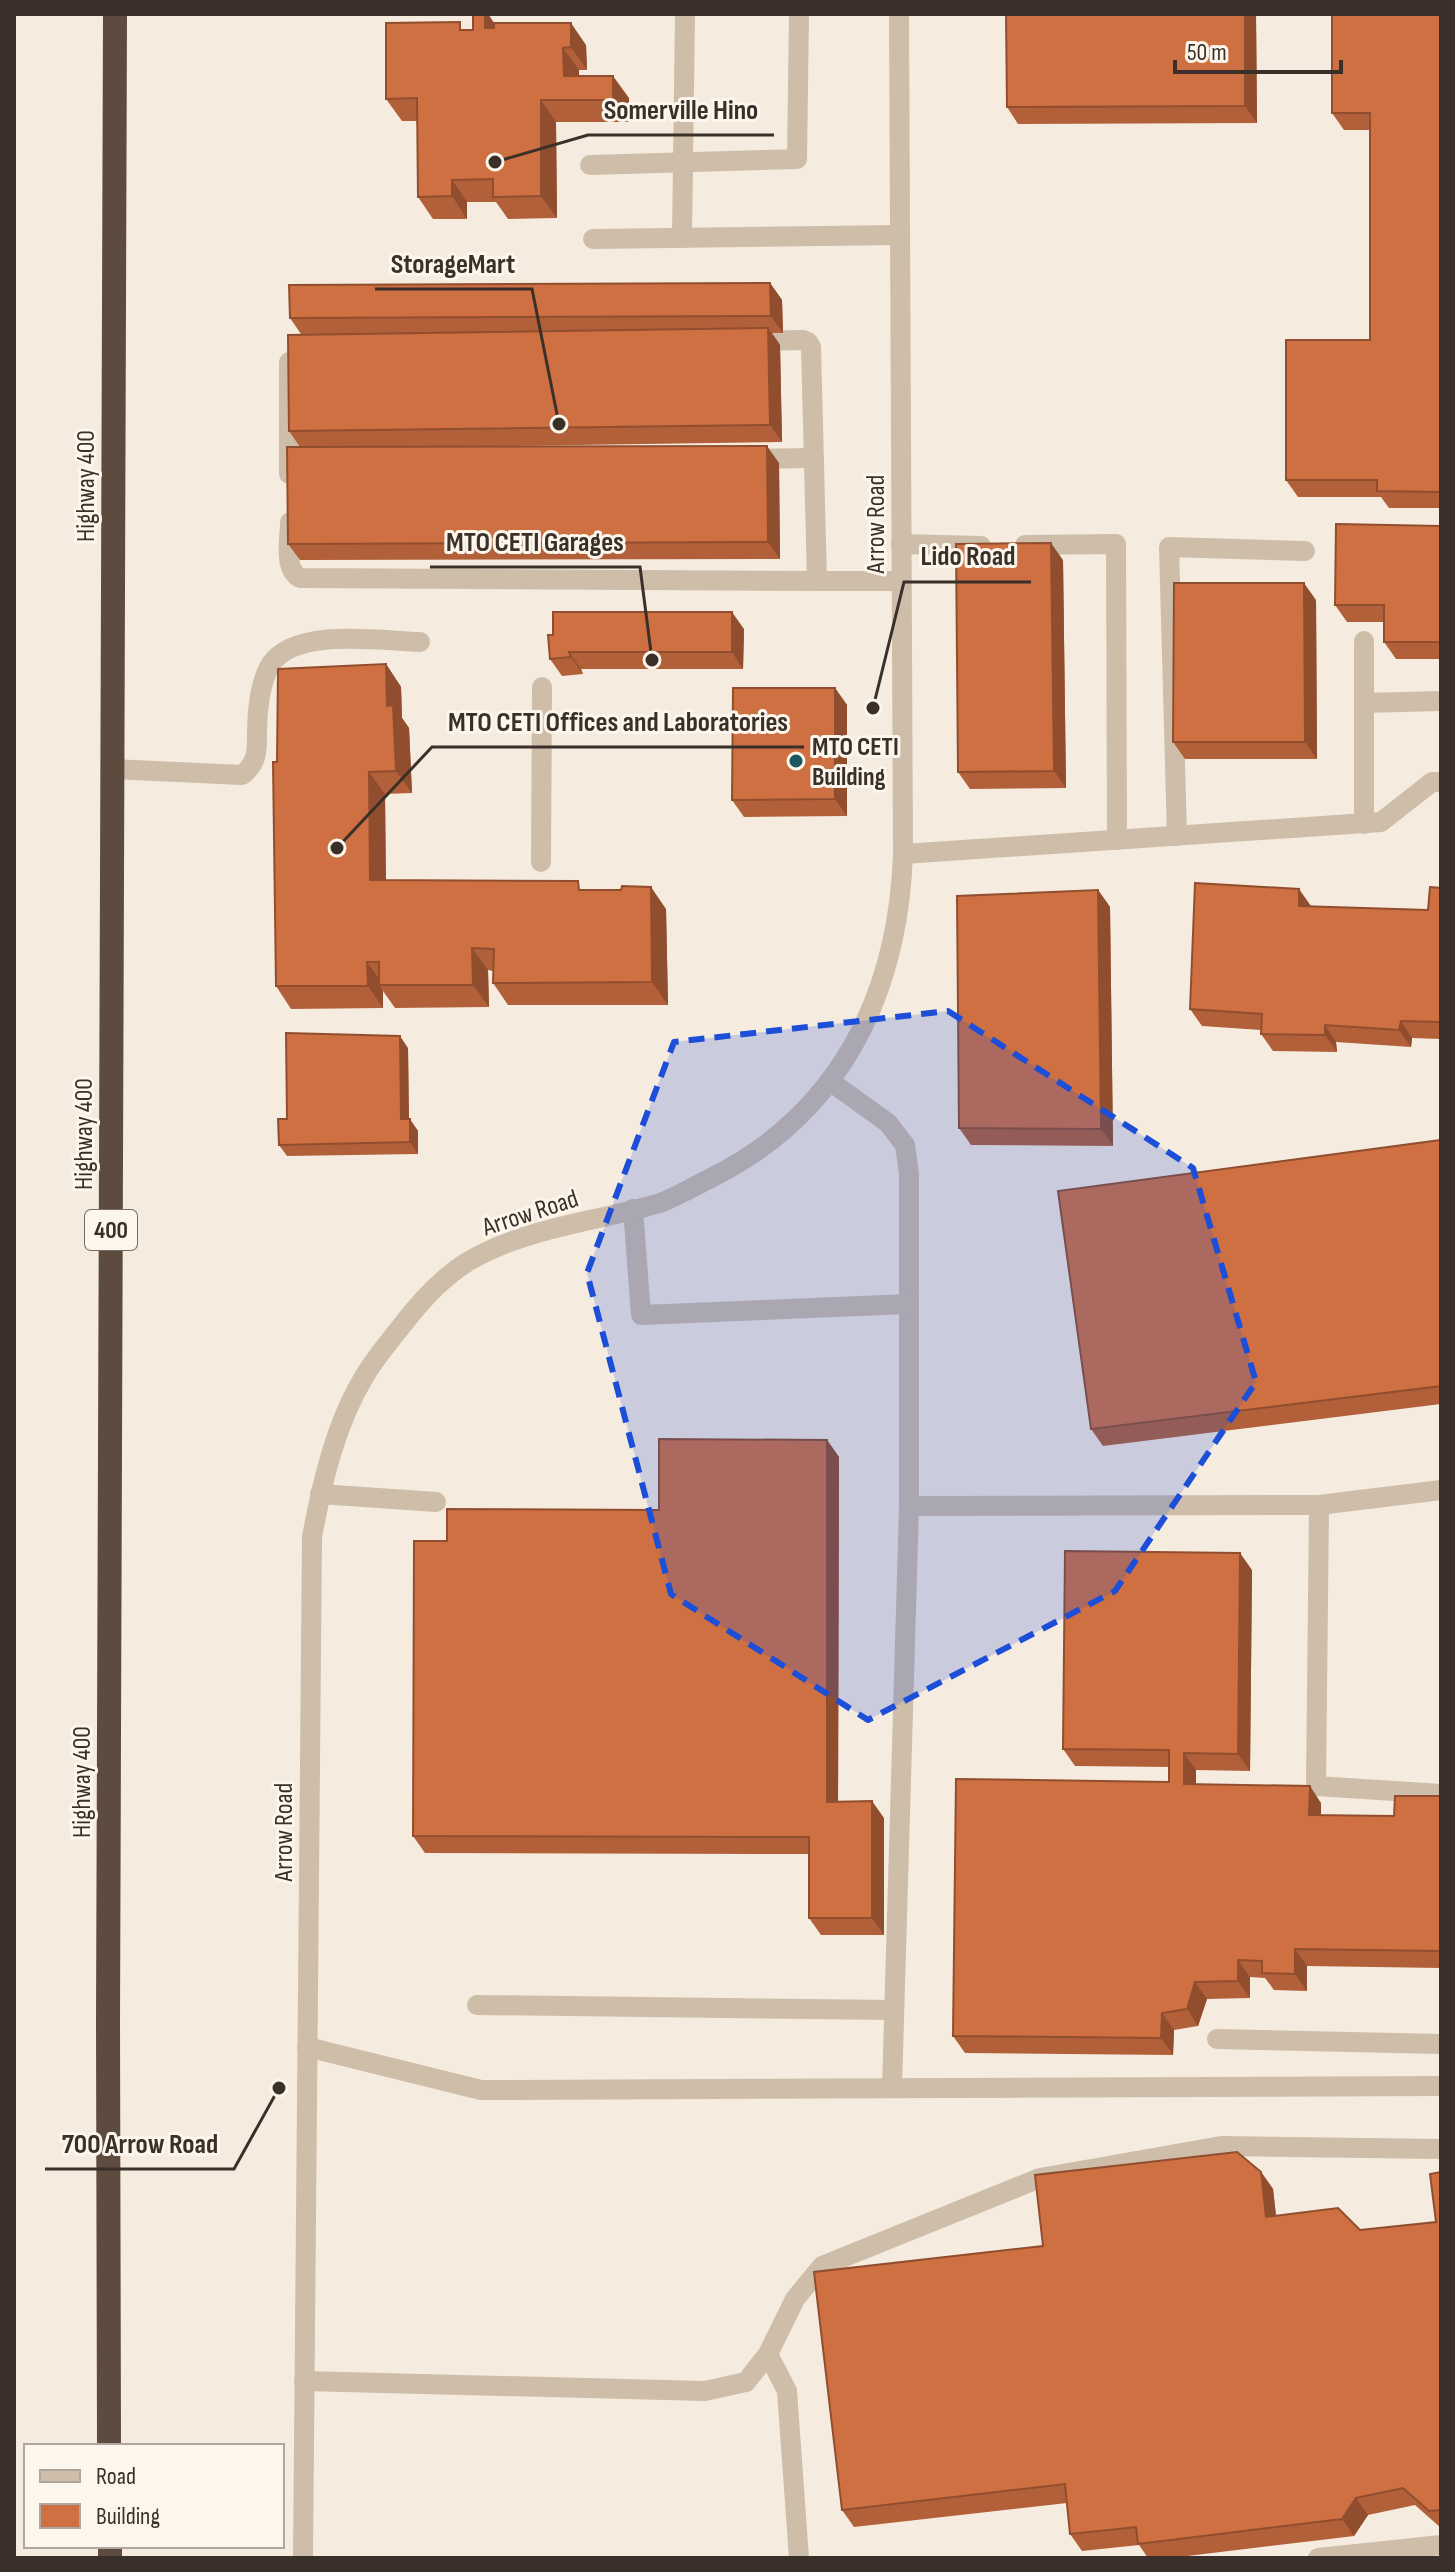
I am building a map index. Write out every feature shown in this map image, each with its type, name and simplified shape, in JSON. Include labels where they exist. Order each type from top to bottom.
[{"type":"highway","name":"Highway 400","points":[[109,2444],[115,14]]},
{"type":"street","points":[[682,238],[685,14]]},
{"type":"street","points":[[590,165],[797,159],[799,14]]},
{"type":"street","name":"Arrow Road","points":[[303,2558],[312,1537],[320,1494],[339,1434],[363,1378],[418,1303],[467,1262],[505,1242],[662,1202],[761,1150],[797,1119],[831,1082],[874,1002],[888,964],[902,895],[899,14]]},
{"type":"street","points":[[593,239],[900,235]]},
{"type":"street","points":[[740,341],[808,342],[811,347],[817,581]]},
{"type":"street","points":[[310,347],[294,347],[289,354],[297,462],[290,500],[290,568],[300,578],[901,581]]},
{"type":"street","points":[[734,459],[814,458]]},
{"type":"street","points":[[901,544],[1116,544],[1117,840]]},
{"type":"street","points":[[1177,836],[1169,547],[1305,551]]},
{"type":"street","points":[[112,769],[242,775],[253,766],[257,752],[257,707],[270,665],[285,650],[321,639],[420,642]]},
{"type":"street","points":[[1364,641],[1364,703],[1372,823]]},
{"type":"street","points":[[541,862],[542,687]]},
{"type":"street","points":[[1364,703],[1441,701]]},
{"type":"street","points":[[903,854],[1372,823],[1432,782],[1441,782]]},
{"type":"street","points":[[831,1082],[888,1123],[905,1145],[909,1174],[909,1506],[892,2088]]},
{"type":"street","points":[[633,1209],[641,1315],[909,1304]]},
{"type":"street","points":[[909,1506],[1319,1505],[1441,1490]]},
{"type":"street","points":[[320,1494],[436,1502]]},
{"type":"street","points":[[1319,1505],[1316,1786],[1441,1794]]},
{"type":"street","points":[[477,2005],[894,2010]]},
{"type":"street","points":[[1217,2039],[1441,2044]]},
{"type":"street","points":[[307,2047],[481,2090],[1441,2086]]},
{"type":"street","points":[[304,2381],[705,2391],[746,2382],[768,2354],[795,2299],[822,2266],[1040,2178],[1221,2146],[1441,2149]]},
{"type":"street","points":[[768,2354],[787,2391],[799,2558]]},
{"type":"street","points":[[1318,2558],[1441,2545]]},
{"type":"highlighted area","points":[[948,1011],[1193,1168],[1256,1382],[1115,1591],[868,1720],[671,1594],[587,1273],[674,1042]]},
{"type":"building","points":[[473,14],[485,14],[485,28],[494,28],[494,23],[571,23],[571,47],[563,48],[564,76],[613,76],[613,100],[541,100],[541,196],[493,197],[493,179],[452,180],[452,196],[418,197],[417,98],[386,99],[386,23],[460,22],[460,30],[473,30]]},
{"type":"building","points":[[1006,14],[1245,14],[1245,106],[1007,107]]},
{"type":"building","points":[[1332,14],[1441,14],[1441,492],[1377,491],[1377,480],[1286,480],[1286,340],[1370,340],[1370,113],[1332,113]]},
{"type":"building","points":[[770,283],[771,316],[290,318],[289,285]]},
{"type":"building","points":[[768,328],[770,425],[289,431],[288,335]]},
{"type":"building","points":[[767,446],[768,542],[288,544],[287,447]]},
{"type":"building","points":[[1336,524],[1441,526],[1441,642],[1384,642],[1384,605],[1335,605]]},
{"type":"building","points":[[1051,543],[1054,771],[958,772],[956,544]]},
{"type":"building","points":[[1174,583],[1304,583],[1305,742],[1173,742]]},
{"type":"building","points":[[553,612],[732,612],[732,652],[569,652],[571,657],[550,659],[548,635],[553,635]]},
{"type":"building","points":[[386,664],[387,706],[393,705],[396,771],[369,772],[370,880],[578,881],[579,890],[651,887],[652,982],[493,983],[494,949],[472,948],[473,985],[379,985],[379,962],[367,962],[368,986],[276,986],[273,762],[277,762],[278,669]]},
{"type":"building","name":"MTO CETI Building","points":[[733,688],[835,688],[835,799],[732,800]]},
{"type":"building","points":[[1195,883],[1299,889],[1299,906],[1428,910],[1430,887],[1441,888],[1441,1022],[1401,1021],[1399,1030],[1325,1025],[1325,1035],[1261,1034],[1262,1014],[1190,1009]]},
{"type":"building","points":[[1098,890],[1101,1129],[959,1128],[957,896]]},
{"type":"building","points":[[286,1033],[400,1036],[401,1119],[410,1119],[410,1142],[279,1145],[278,1119],[287,1119]]},
{"type":"building","points":[[1441,1140],[1441,1386],[1091,1429],[1058,1191]]},
{"type":"building","points":[[659,1439],[827,1440],[827,1802],[872,1801],[872,1918],[809,1918],[809,1837],[413,1836],[414,1541],[447,1541],[447,1509],[659,1510]]},
{"type":"building","points":[[1065,1551],[1240,1553],[1238,1754],[1184,1753],[1184,1784],[1310,1786],[1309,1815],[1394,1816],[1395,1796],[1441,1796],[1441,1951],[1295,1949],[1295,1974],[1262,1973],[1262,1961],[1238,1960],[1238,1981],[1195,1982],[1187,2009],[1162,2013],[1161,2038],[953,2036],[956,1779],[1169,1782],[1169,1750],[1063,1749]]},
{"type":"building","points":[[1237,2152],[1261,2172],[1266,2217],[1338,2208],[1360,2230],[1436,2222],[1430,2174],[1441,2172],[1441,2510],[1429,2511],[1403,2488],[1356,2498],[1342,2519],[1138,2544],[1136,2527],[1070,2534],[1065,2484],[842,2510],[814,2272],[1043,2246],[1035,2175]]},
{"type":"place","name":"Somerville Hino","points":[[495,162]]},
{"type":"place","name":"StorageMart","points":[[559,424]]},
{"type":"place","name":"MTO CETI Garages","points":[[652,660]]},
{"type":"place","name":"Lido Road","points":[[873,708]]},
{"type":"place","name":"MTO CETI Building","points":[[796,761]]},
{"type":"place","name":"MTO CETI Offices and Laboratories","points":[[337,848]]},
{"type":"place","name":"700 Arrow Road","points":[[279,2088]]}]
